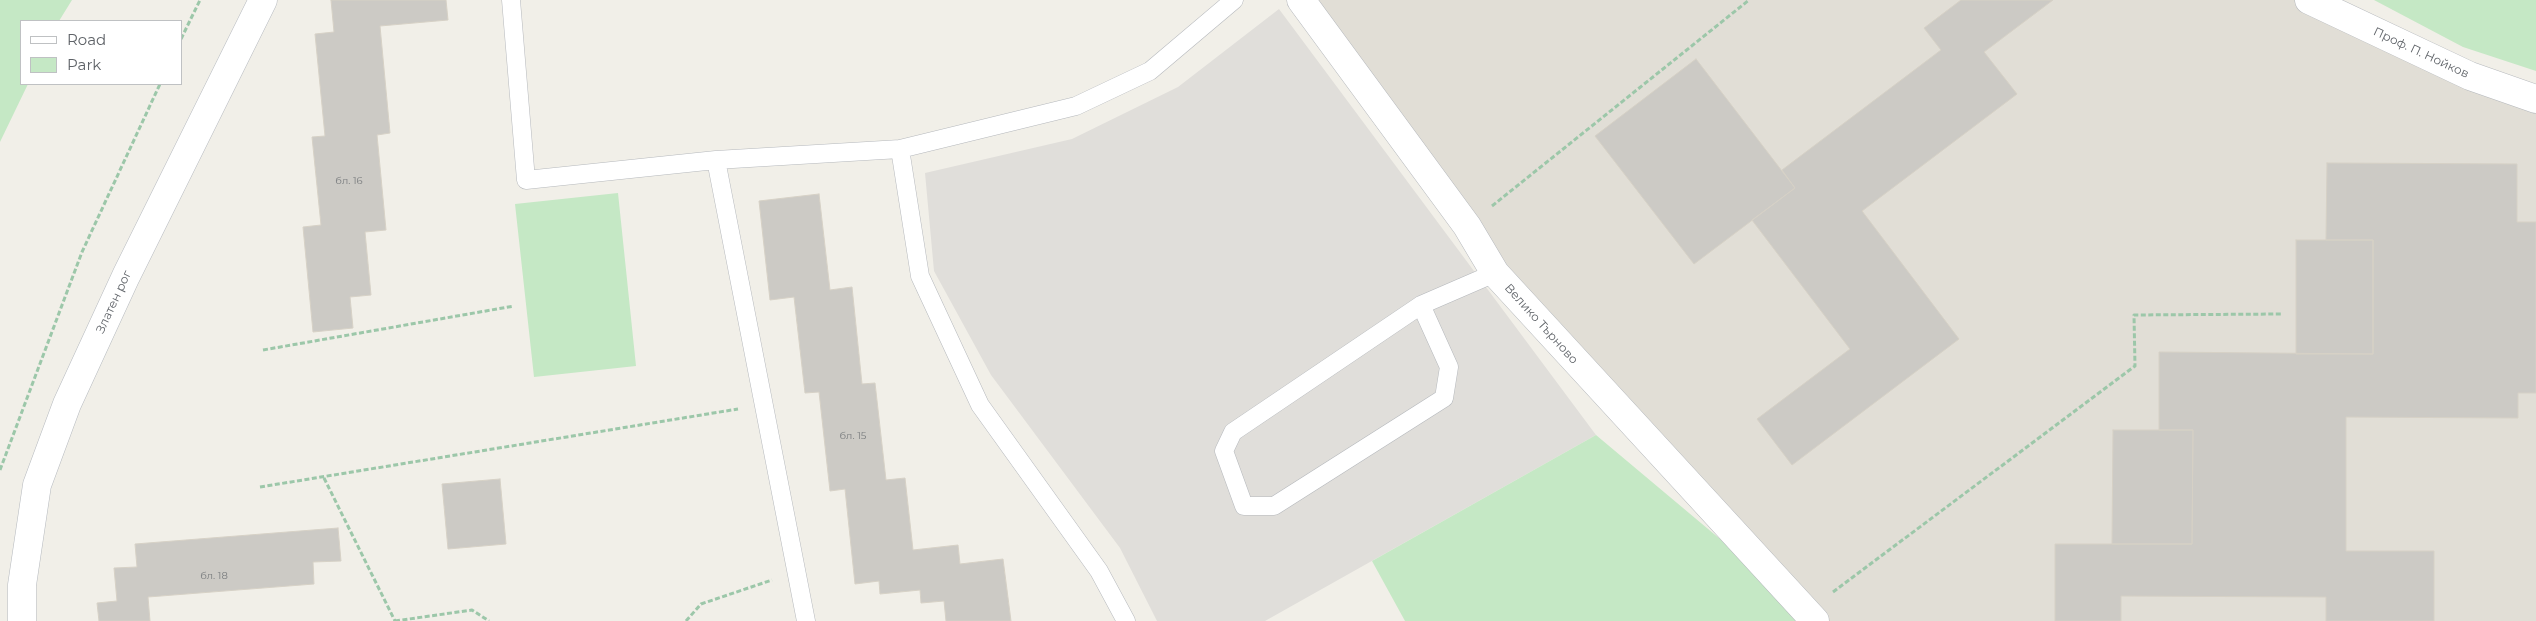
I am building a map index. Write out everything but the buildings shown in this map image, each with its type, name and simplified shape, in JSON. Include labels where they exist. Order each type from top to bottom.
[{"type":"street","name":"Златен рог","points":[[22,621],[22,585],[37,485],[67,404],[126,276],[262,0]]},
{"type":"street","name":"Велико Търново","points":[[1301,0],[1466,226],[1495,273],[1626,418],[1811,616]]},
{"type":"street","name":"Проф. П. Нойков","points":[[2309,0],[2470,76],[2536,99]]},
{"type":"lane","points":[[511,0],[526,180],[716,160],[900,149],[1076,106],[1150,71],[1234,0]]},
{"type":"lane","points":[[900,149],[920,276],[980,405],[1098,571],[1126,621]]},
{"type":"lane","points":[[716,160],[806,621]]},
{"type":"lane","points":[[1421,305],[1450,367],[1444,398],[1274,506],[1244,506],[1224,451],[1234,432],[1421,305],[1495,273]]},
{"type":"path","points":[[182,37],[200,0]]},
{"type":"path","points":[[1466,226],[1749,0]]},
{"type":"path","points":[[0,470],[82,252],[160,85]]},
{"type":"path","points":[[263,350],[514,306]]},
{"type":"path","points":[[1811,616],[2135,366],[2134,315],[2281,314]]},
{"type":"path","points":[[260,487],[324,478],[764,404]]},
{"type":"path","points":[[324,478],[395,621],[472,610],[489,621]]},
{"type":"path","points":[[686,621],[701,604],[797,572]]},
{"type":"shaded area","points":[[1301,0],[2295,0],[2470,76],[2536,99],[2536,621],[1815,621],[1467,226]]},
{"type":"shaded area","points":[[1279,9],[1596,435],[1265,621],[1157,621],[1120,548],[991,375],[934,271],[925,173],[1072,139],[1178,87]]},
{"type":"green space","points":[[0,0],[72,0],[60,20],[20,20],[20,85],[28,85],[0,142]]},
{"type":"green space","points":[[2374,0],[2536,0],[2536,71],[2463,47]]},
{"type":"green space","points":[[618,193],[636,366],[534,377],[515,204]]},
{"type":"green space","points":[[1596,435],[1807,612],[1815,621],[1405,621],[1372,561]]}]
